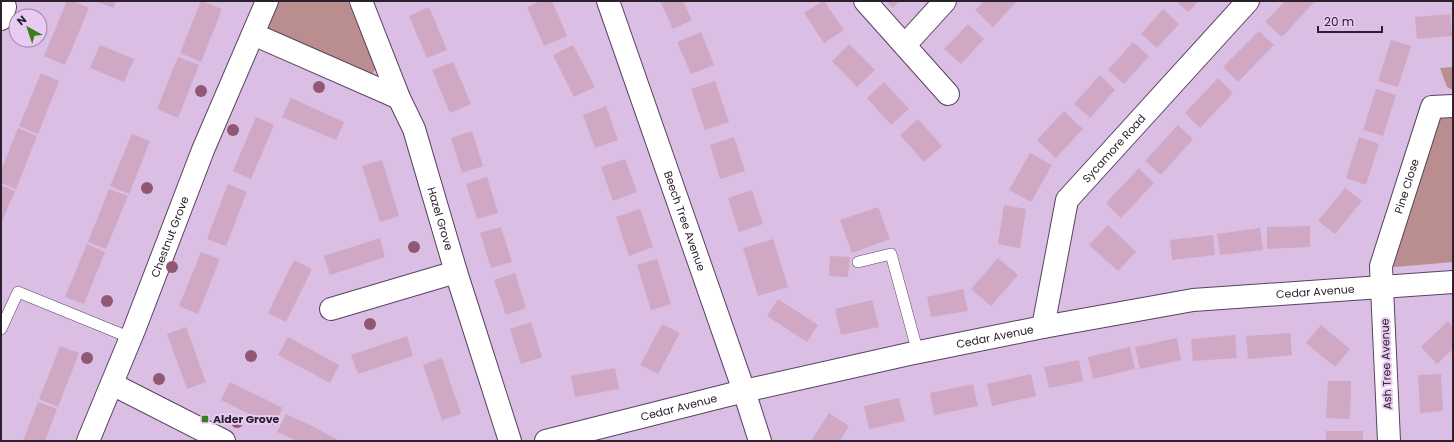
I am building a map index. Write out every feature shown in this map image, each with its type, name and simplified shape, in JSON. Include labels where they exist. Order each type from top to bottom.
[{"type":"street","points":[[1,20],[5,7],[3,1]]},
{"type":"street","name":"Chestnut Grove","points":[[88,441],[131,338],[203,150],[267,1]]},
{"type":"street","name":"Hazel Grove","points":[[361,1],[399,98],[414,129],[456,272],[510,441]]},
{"type":"street","name":"Beech Tree Avenue","points":[[608,1],[744,391],[760,441]]},
{"type":"street","points":[[865,1],[948,94]]},
{"type":"street","points":[[905,45],[945,1]]},
{"type":"street","name":"Sycamore Road","points":[[1043,327],[1068,200],[1248,1]]},
{"type":"street","points":[[253,34],[399,98]]},
{"type":"street","name":"Pine Close","points":[[1382,287],[1381,266],[1432,107],[1453,106]]},
{"type":"street","points":[[331,309],[456,272]]},
{"type":"street","name":"Cedar Avenue","points":[[546,441],[744,391],[918,353],[1043,327],[1192,300],[1453,282]]},
{"type":"street","name":"Ash Tree Avenue","points":[[1382,287],[1389,441]]},
{"type":"street","points":[[112,384],[224,441]]},
{"type":"lane","points":[[858,262],[891,254],[918,353]]},
{"type":"lane","points":[[1,329],[18,292],[131,338]]},
{"type":"shaded area","points":[[275,1],[348,1],[376,68],[373,73],[367,76],[274,36],[267,28]]},
{"type":"shaded area","points":[[1453,67],[1453,90],[1447,87],[1440,68]]},
{"type":"shaded area","points":[[1453,114],[1453,262],[1395,267],[1391,264],[1435,124],[1444,115]]},
{"type":"building","points":[[67,1],[73,1],[89,8],[65,65],[44,56]]},
{"type":"building","points":[[95,1],[116,1],[113,8]]},
{"type":"building","points":[[201,1],[222,9],[201,62],[180,53]]},
{"type":"building","points":[[540,1],[552,1],[567,36],[544,46],[527,7]]},
{"type":"building","points":[[660,1],[683,1],[692,20],[673,29]]},
{"type":"building","points":[[823,1],[844,30],[824,43],[804,13]]},
{"type":"building","points":[[886,1],[899,1],[893,8]]},
{"type":"building","points":[[984,1],[1017,1],[993,27],[975,10]]},
{"type":"building","points":[[1176,1],[1199,1],[1188,12]]},
{"type":"building","points":[[1285,1],[1315,1],[1282,37],[1265,22]]},
{"type":"building","points":[[429,7],[447,50],[427,58],[409,16]]},
{"type":"building","points":[[1163,9],[1179,24],[1157,48],[1141,34]]},
{"type":"building","points":[[1450,14],[1452,36],[1417,39],[1415,17]]},
{"type":"building","points":[[968,24],[984,39],[961,64],[944,49]]},
{"type":"building","points":[[1259,31],[1274,45],[1238,82],[1223,67]]},
{"type":"building","points":[[701,32],[714,65],[691,74],[677,42]]},
{"type":"building","points":[[1391,40],[1411,46],[1398,87],[1378,81]]},
{"type":"building","points":[[1133,42],[1149,56],[1124,84],[1108,70]]},
{"type":"building","points":[[849,44],[875,70],[857,87],[832,61]]},
{"type":"building","points":[[100,45],[134,59],[124,82],[90,68]]},
{"type":"building","points":[[573,45],[595,87],[574,97],[553,55]]},
{"type":"building","points":[[178,57],[199,65],[178,118],[157,109]]},
{"type":"building","points":[[453,62],[471,104],[450,113],[432,70]]},
{"type":"building","points":[[41,73],[59,81],[38,134],[19,126]]},
{"type":"building","points":[[1100,75],[1115,90],[1090,118],[1074,104]]},
{"type":"building","points":[[1218,78],[1233,93],[1200,128],[1185,113]]},
{"type":"building","points":[[715,81],[729,122],[705,130],[691,89]]},
{"type":"building","points":[[884,82],[909,109],[891,125],[867,98]]},
{"type":"building","points":[[1376,89],[1396,95],[1383,136],[1363,130]]},
{"type":"building","points":[[291,98],[344,122],[336,140],[282,117]]},
{"type":"building","points":[[606,106],[618,140],[595,148],[583,115]]},
{"type":"building","points":[[1064,111],[1083,129],[1056,158],[1037,140]]},
{"type":"building","points":[[256,117],[274,125],[251,179],[233,171]]},
{"type":"building","points":[[918,119],[942,146],[924,162],[900,135]]},
{"type":"building","points":[[1178,125],[1193,139],[1161,175],[1145,161]]},
{"type":"building","points":[[18,128],[37,136],[16,189],[1,183],[1,171]]},
{"type":"building","points":[[472,131],[483,166],[462,173],[451,138]]},
{"type":"building","points":[[132,134],[150,141],[129,194],[110,186]]},
{"type":"building","points":[[734,137],[745,171],[720,179],[710,145]]},
{"type":"building","points":[[1359,137],[1379,144],[1366,185],[1346,178]]},
{"type":"building","points":[[1030,153],[1052,165],[1031,202],[1009,190]]},
{"type":"building","points":[[625,159],[637,192],[613,201],[601,167]]},
{"type":"building","points":[[382,160],[399,216],[380,222],[362,166]]},
{"type":"building","points":[[1139,168],[1154,183],[1121,218],[1106,203]]},
{"type":"building","points":[[487,177],[498,213],[477,219],[466,184]]},
{"type":"building","points":[[228,184],[247,192],[226,246],[207,239]]},
{"type":"building","points":[[1,185],[15,191],[1,224]]},
{"type":"building","points":[[1345,188],[1362,201],[1335,234],[1318,221]]},
{"type":"building","points":[[109,189],[128,196],[106,249],[88,242]]},
{"type":"building","points":[[752,190],[763,224],[739,232],[728,198]]},
{"type":"building","points":[[1004,205],[1026,209],[1020,248],[998,244]]},
{"type":"building","points":[[878,207],[890,239],[852,253],[840,220]]},
{"type":"building","points":[[640,209],[653,247],[629,256],[616,217]]},
{"type":"building","points":[[1108,225],[1136,252],[1118,271],[1089,245]]},
{"type":"building","points":[[1310,226],[1310,247],[1267,249],[1267,227]]},
{"type":"building","points":[[501,227],[512,262],[491,268],[480,233]]},
{"type":"building","points":[[1260,228],[1263,250],[1220,255],[1217,234]]},
{"type":"building","points":[[1213,235],[1215,255],[1172,260],[1170,240]]},
{"type":"building","points":[[380,238],[385,257],[330,275],[324,256]]},
{"type":"building","points":[[773,239],[788,287],[758,296],[743,248]]},
{"type":"building","points":[[87,244],[105,252],[84,304],[65,297]]},
{"type":"building","points":[[201,252],[220,259],[198,314],[179,306]]},
{"type":"building","points":[[830,256],[850,257],[848,277],[829,276]]},
{"type":"building","points":[[998,258],[1018,275],[991,306],[971,289]]},
{"type":"building","points":[[657,259],[671,304],[651,310],[637,265]]},
{"type":"building","points":[[294,260],[312,269],[286,322],[268,313]]},
{"type":"building","points":[[515,273],[526,308],[506,315],[494,280]]},
{"type":"building","points":[[963,289],[968,311],[931,317],[927,297]]},
{"type":"building","points":[[778,299],[818,325],[807,342],[767,316]]},
{"type":"building","points":[[872,300],[879,327],[841,335],[835,309]]},
{"type":"building","points":[[1448,321],[1453,327],[1453,349],[1437,364],[1421,347]]},
{"type":"building","points":[[531,322],[542,357],[521,364],[510,329]]},
{"type":"building","points":[[662,324],[680,333],[658,374],[640,365]]},
{"type":"building","points":[[1321,325],[1350,349],[1335,367],[1306,343]]},
{"type":"building","points":[[186,327],[206,382],[187,389],[167,334]]},
{"type":"building","points":[[1290,333],[1292,355],[1248,359],[1246,336]]},
{"type":"building","points":[[1235,335],[1237,358],[1193,361],[1191,339]]},
{"type":"building","points":[[407,336],[413,356],[358,374],[351,355]]},
{"type":"building","points":[[288,337],[339,365],[330,383],[278,355]]},
{"type":"building","points":[[1177,338],[1181,360],[1140,369],[1135,347]]},
{"type":"building","points":[[60,346],[79,353],[58,407],[39,399]]},
{"type":"building","points":[[1130,347],[1135,369],[1093,379],[1088,357]]},
{"type":"building","points":[[442,358],[461,414],[442,420],[423,365]]},
{"type":"building","points":[[1079,360],[1083,381],[1049,388],[1044,367]]},
{"type":"building","points":[[615,368],[619,389],[575,397],[571,376]]},
{"type":"building","points":[[1031,374],[1036,396],[992,406],[987,384]]},
{"type":"building","points":[[1441,374],[1443,411],[1420,413],[1418,375]]},
{"type":"building","points":[[1328,381],[1351,381],[1350,419],[1326,418]]},
{"type":"building","points":[[230,382],[283,408],[273,426],[221,400]]},
{"type":"building","points":[[973,384],[978,406],[934,415],[930,393]]},
{"type":"building","points":[[899,398],[905,421],[869,429],[864,406]]},
{"type":"building","points":[[38,402],[57,409],[45,441],[23,441]]},
{"type":"building","points":[[829,413],[849,426],[840,441],[811,441]]},
{"type":"building","points":[[286,414],[312,426],[338,441],[297,441],[277,432]]},
{"type":"building","points":[[1326,431],[1363,431],[1363,441],[1326,441]]},
{"type":"place","name":"Alder Grove","points":[[205,419]]}]
